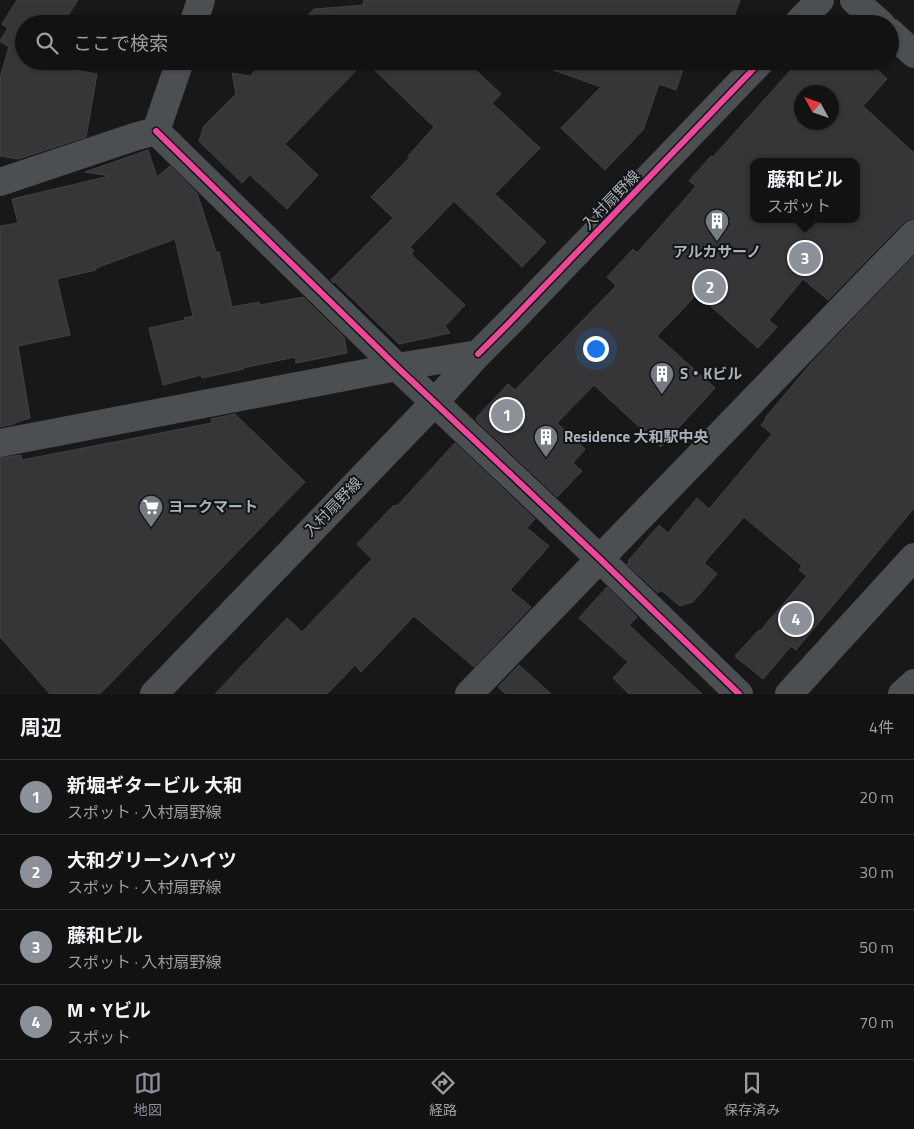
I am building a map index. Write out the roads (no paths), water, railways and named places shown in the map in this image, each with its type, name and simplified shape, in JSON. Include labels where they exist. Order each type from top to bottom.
[{"type":"street","points":[[196,15],[202,0]]},
{"type":"street","points":[[806,15],[820,0]]},
{"type":"street","points":[[854,0],[871,15]]},
{"type":"street","points":[[899,40],[914,54]]},
{"type":"street","points":[[156,131],[177,70]]},
{"type":"street","name":"入村扇野線","points":[[154,694],[478,354],[753,70]]},
{"type":"street","points":[[0,182],[156,131]]},
{"type":"street","points":[[156,131],[397,367],[600,559],[739,694]]},
{"type":"street","points":[[469,694],[914,234]]},
{"type":"street","points":[[0,443],[397,367],[478,354]]},
{"type":"street","points":[[789,694],[914,557]]},
{"type":"street","points":[[902,694],[914,683]]},
{"type":"place","name":"アルカサーノ","points":[[717,242]]},
{"type":"place","name":"藤和ビル","points":[[805,258]]},
{"type":"place","name":"大和グリーンハイツ","points":[[710,287]]},
{"type":"place","name":"S・Kビル","points":[[662,395]]},
{"type":"place","name":"新堀ギタービル 大和","points":[[507,415]]},
{"type":"place","name":"Residence 大和駅中央","points":[[546,458]]},
{"type":"place","name":"ヨークマート","points":[[151,528]]},
{"type":"place","name":"M・Yビル","points":[[796,619]]}]
